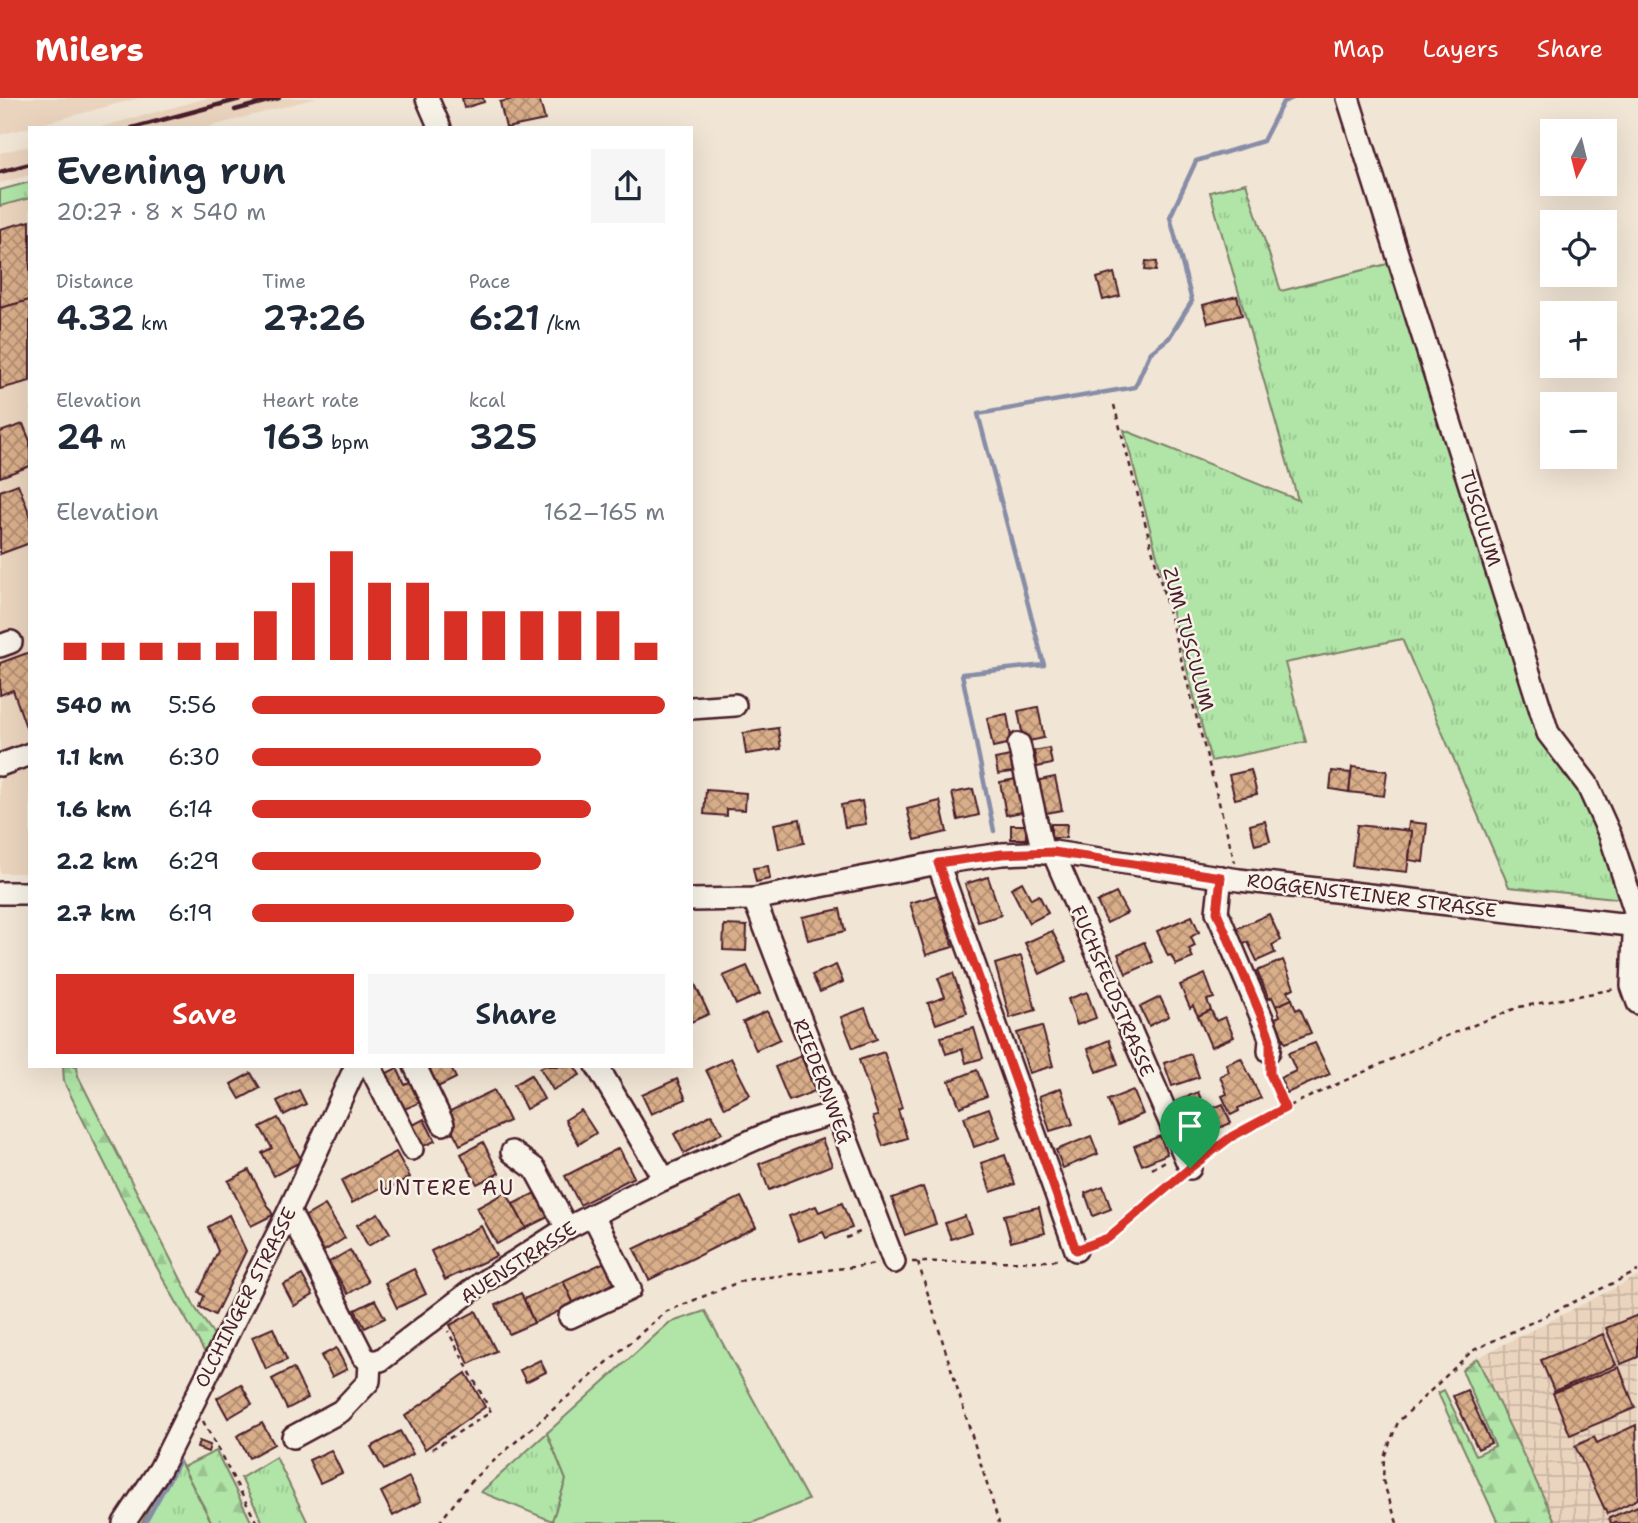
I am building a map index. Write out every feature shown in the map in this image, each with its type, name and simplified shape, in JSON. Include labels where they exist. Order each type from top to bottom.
[{"type":"street","name":"TUSCULUM","points":[[1348,98],[1548,733],[1587,784],[1610,835],[1634,911],[1636,926]]},
{"type":"street","points":[[421,99],[439,126]]},
{"type":"street","points":[[693,708],[735,705]]},
{"type":"street","name":"FUCHSFELDSTRASSE","points":[[1019,744],[1048,852],[1190,1168]]},
{"type":"street","points":[[0,764],[28,755]]},
{"type":"street","name":"ROGGENSTEINER STRASSE","points":[[693,900],[754,899],[938,863],[1002,854],[1048,852],[1230,879],[1636,926]]},
{"type":"street","points":[[938,863],[1076,1250]]},
{"type":"street","points":[[1230,879],[1217,912],[1267,1030],[1270,1039],[1269,1051]]},
{"type":"street","points":[[0,893],[28,893]]},
{"type":"street","name":"RIEDERNWEG","points":[[754,899],[894,1262]]},
{"type":"street","points":[[1635,994],[1636,926]]},
{"type":"street","name":"OLCHINGER STRASSE","points":[[124,1523],[160,1469],[289,1211],[355,1068]]},
{"type":"street","points":[[371,1068],[412,1149]]},
{"type":"street","points":[[416,1068],[443,1124]]},
{"type":"street","points":[[598,1068],[664,1179]]},
{"type":"street","name":"AUENSTRASSE","points":[[370,1363],[381,1360],[480,1284],[567,1228],[664,1179],[776,1130],[835,1113]]},
{"type":"street","points":[[512,1152],[535,1168],[567,1228]]},
{"type":"street","points":[[289,1211],[363,1356],[370,1363],[369,1381],[341,1411],[293,1437]]},
{"type":"street","points":[[570,1317],[630,1289],[593,1215]]},
{"type":"path","name":"ZUM TUSCULUM","points":[[1114,405],[1230,879]]},
{"type":"path","points":[[439,1523],[473,1479],[665,1312],[744,1280],[894,1262],[1052,1261],[1108,1238],[1231,1137],[1285,1108],[1414,1049],[1519,1007],[1635,994]]},
{"type":"path","points":[[1269,1051],[1270,1074],[1285,1108]]},
{"type":"path","points":[[918,1262],[999,1523]]},
{"type":"path","points":[[1397,1523],[1383,1481],[1384,1457],[1398,1422],[1472,1351],[1638,1271]]},
{"type":"path","points":[[432,1449],[491,1412],[439,1316]]},
{"type":"path","points":[[193,1403],[257,1523]]},
{"type":"shaded area","points":[[0,98],[139,98],[28,126],[0,135]]},
{"type":"shaded area","points":[[208,98],[316,98],[212,126],[104,126]]},
{"type":"shaded area","points":[[28,146],[28,176],[0,183],[0,153]]},
{"type":"shaded area","points":[[28,199],[28,873],[0,873],[0,206]]},
{"type":"shaded area","points":[[1638,1276],[1638,1523],[1556,1523],[1477,1358]]},
{"type":"green space","points":[[28,183],[28,199],[0,206],[0,190]]},
{"type":"green space","points":[[1246,183],[1281,291],[1395,262],[1543,735],[1582,786],[1625,899],[1509,887],[1402,639],[1285,663],[1306,742],[1211,761],[1124,430],[1298,500],[1210,192]]},
{"type":"green space","points":[[63,1068],[77,1068],[78,1076],[196,1309],[217,1339],[208,1358],[155,1264],[64,1082]]},
{"type":"green space","points":[[705,1311],[808,1500],[752,1523],[554,1523],[552,1521],[566,1480],[547,1433],[669,1323]]},
{"type":"green space","points":[[1477,1358],[1556,1523],[1498,1523],[1438,1393],[1444,1390],[1476,1455],[1495,1446],[1462,1370]]},
{"type":"green space","points":[[547,1433],[566,1480],[552,1521],[481,1492]]},
{"type":"green space","points":[[216,1451],[252,1523],[212,1523],[183,1467]]},
{"type":"green space","points":[[176,1454],[212,1523],[142,1523]]},
{"type":"green space","points":[[276,1457],[308,1523],[263,1523],[241,1478]]},
{"type":"building","points":[[462,98],[483,98],[484,102],[464,108]]},
{"type":"building","points":[[518,98],[539,98],[545,120],[506,126],[500,102]]},
{"type":"building","points":[[28,222],[28,301],[0,308],[0,229]]},
{"type":"building","points":[[1146,261],[1157,262],[1156,271],[1145,270]]},
{"type":"building","points":[[1114,273],[1120,296],[1103,300],[1097,278]]},
{"type":"building","points":[[1237,296],[1242,315],[1208,323],[1203,305]]},
{"type":"building","points":[[28,301],[28,382],[0,389],[0,308]]},
{"type":"building","points":[[23,424],[28,436],[28,467],[0,477],[0,432]]},
{"type":"building","points":[[18,484],[28,510],[28,544],[0,554],[0,491]]},
{"type":"building","points":[[28,653],[28,730],[13,690],[0,695],[0,663]]},
{"type":"building","points":[[1038,707],[1044,738],[1024,742],[1018,711]]},
{"type":"building","points":[[1007,714],[1012,743],[993,747],[987,718]]},
{"type":"building","points":[[778,728],[781,749],[746,754],[743,733]]},
{"type":"building","points":[[1049,748],[1052,764],[1037,767],[1034,751]]},
{"type":"building","points":[[1010,756],[1013,772],[998,774],[995,759]]},
{"type":"building","points":[[1352,767],[1387,771],[1384,796],[1349,792]]},
{"type":"building","points":[[1251,770],[1257,794],[1235,799],[1229,775]]},
{"type":"building","points":[[1332,771],[1351,773],[1349,792],[1330,789]]},
{"type":"building","points":[[1055,777],[1062,810],[1041,814],[1035,781]]},
{"type":"building","points":[[1021,778],[1027,811],[1006,815],[1000,782]]},
{"type":"building","points":[[973,789],[979,815],[958,820],[952,793]]},
{"type":"building","points":[[706,790],[746,793],[745,810],[727,809],[727,816],[704,814]]},
{"type":"building","points":[[862,801],[866,824],[845,827],[841,805]]},
{"type":"building","points":[[940,801],[947,832],[915,840],[907,809]]},
{"type":"building","points":[[800,819],[804,843],[779,849],[774,824]]},
{"type":"building","points":[[1265,821],[1270,841],[1255,845],[1250,825]]},
{"type":"building","points":[[1409,822],[1427,824],[1423,862],[1409,860],[1412,831],[1408,831]]},
{"type":"building","points":[[1051,824],[1067,824],[1066,838],[1051,838]]},
{"type":"building","points":[[1011,825],[1026,825],[1026,839],[1011,839]]},
{"type":"building","points":[[1357,825],[1412,831],[1407,872],[1352,866]]},
{"type":"building","points":[[768,866],[770,879],[756,882],[753,868]]},
{"type":"building","points":[[988,877],[1001,915],[978,922],[965,884]]},
{"type":"building","points":[[1022,882],[1031,899],[1039,895],[1048,913],[1029,923],[1011,888]]},
{"type":"building","points":[[1116,893],[1127,913],[1107,923],[1097,902]]},
{"type":"building","points":[[937,895],[953,947],[926,955],[910,903]]},
{"type":"building","points":[[840,909],[845,931],[808,940],[802,917]]},
{"type":"building","points":[[1269,914],[1281,940],[1272,945],[1275,953],[1257,961],[1248,942],[1242,945],[1235,929]]},
{"type":"building","points":[[1192,916],[1199,932],[1191,937],[1195,946],[1189,949],[1193,958],[1176,965],[1171,955],[1168,956],[1157,931]]},
{"type":"building","points":[[724,925],[747,926],[746,951],[723,950]]},
{"type":"building","points":[[1052,931],[1067,961],[1040,974],[1025,943]]},
{"type":"building","points":[[1144,942],[1153,962],[1126,974],[1118,954]]},
{"type":"building","points":[[1021,956],[1036,1010],[1010,1018],[995,964]]},
{"type":"building","points":[[1283,960],[1294,988],[1288,991],[1292,999],[1276,1006],[1272,997],[1269,999],[1257,971]]},
{"type":"building","points":[[836,965],[843,982],[820,992],[812,975]]},
{"type":"building","points":[[747,966],[760,994],[736,1005],[723,976]]},
{"type":"building","points":[[953,973],[967,1013],[936,1024],[928,1003],[945,997],[938,978]]},
{"type":"building","points":[[1205,974],[1214,998],[1207,1000],[1211,1010],[1198,1016],[1193,1006],[1190,1008],[1180,985]]},
{"type":"building","points":[[693,980],[709,1014],[693,1021]]},
{"type":"building","points":[[1087,992],[1096,1018],[1077,1025],[1068,999]]},
{"type":"building","points":[[1160,997],[1169,1016],[1149,1026],[1140,1007]]},
{"type":"building","points":[[1292,999],[1296,1010],[1300,1008],[1311,1033],[1285,1043],[1275,1018],[1280,1016],[1276,1006]]},
{"type":"building","points":[[865,1008],[877,1039],[853,1048],[841,1017]]},
{"type":"building","points":[[1211,1010],[1216,1021],[1225,1017],[1234,1037],[1211,1047],[1198,1016]]},
{"type":"building","points":[[767,1011],[780,1039],[756,1050],[743,1022]]},
{"type":"building","points":[[1042,1026],[1053,1066],[1029,1073],[1017,1033]]},
{"type":"building","points":[[974,1028],[983,1058],[966,1063],[962,1049],[946,1054],[941,1037]]},
{"type":"building","points":[[1109,1040],[1118,1064],[1097,1072],[1088,1049]]},
{"type":"building","points":[[1315,1043],[1330,1074],[1287,1093],[1280,1078],[1296,1071],[1288,1053]]},
{"type":"building","points":[[884,1052],[902,1108],[898,1110],[907,1138],[883,1146],[873,1117],[878,1116],[859,1060]]},
{"type":"building","points":[[1191,1054],[1199,1077],[1172,1086],[1164,1063]]},
{"type":"building","points":[[801,1056],[815,1091],[789,1101],[775,1067]]},
{"type":"building","points":[[731,1058],[750,1095],[725,1108],[706,1070]]},
{"type":"building","points":[[1241,1058],[1261,1098],[1238,1108],[1239,1111],[1231,1115],[1222,1096],[1227,1094],[1220,1076],[1229,1072],[1226,1064]]},
{"type":"building","points":[[397,1068],[405,1085],[414,1081],[423,1101],[400,1111],[383,1075]]},
{"type":"building","points":[[432,1068],[451,1068],[456,1078],[432,1090],[423,1072]]},
{"type":"building","points":[[540,1068],[575,1068],[580,1075],[553,1090]]},
{"type":"building","points":[[977,1070],[987,1096],[960,1107],[949,1081]]},
{"type":"building","points":[[251,1073],[260,1088],[240,1099],[231,1084]]},
{"type":"building","points":[[531,1075],[544,1099],[526,1109],[514,1085]]},
{"type":"building","points":[[677,1079],[686,1099],[651,1114],[642,1095]]},
{"type":"building","points":[[1061,1088],[1073,1124],[1050,1131],[1039,1096]]},
{"type":"building","points":[[299,1090],[306,1104],[284,1115],[277,1101]]},
{"type":"building","points":[[494,1090],[509,1121],[460,1145],[444,1114]]},
{"type":"building","points":[[1133,1090],[1143,1114],[1118,1125],[1108,1100]]},
{"type":"building","points":[[1198,1092],[1206,1111],[1223,1104],[1231,1123],[1193,1139],[1177,1101]]},
{"type":"building","points":[[989,1108],[1000,1138],[974,1147],[964,1117]]},
{"type":"building","points":[[581,1110],[596,1133],[579,1144],[565,1120]]},
{"type":"building","points":[[712,1114],[722,1133],[684,1153],[674,1134]]},
{"type":"building","points":[[278,1118],[302,1161],[274,1176],[262,1153],[272,1148],[260,1127]]},
{"type":"building","points":[[424,1119],[435,1141],[417,1149],[407,1128]]},
{"type":"building","points":[[1091,1136],[1098,1154],[1063,1168],[1056,1150]]},
{"type":"building","points":[[1160,1136],[1167,1154],[1142,1165],[1134,1146]]},
{"type":"building","points":[[822,1139],[832,1165],[769,1190],[759,1164]]},
{"type":"building","points":[[483,1142],[499,1173],[477,1184],[461,1154]]},
{"type":"building","points":[[619,1148],[634,1177],[580,1205],[565,1176]]},
{"type":"building","points":[[396,1152],[410,1177],[386,1190],[384,1186],[352,1203],[341,1181]]},
{"type":"building","points":[[1005,1155],[1015,1184],[991,1192],[981,1163]]},
{"type":"building","points":[[249,1170],[273,1215],[251,1226],[228,1181]]},
{"type":"building","points":[[1103,1186],[1111,1209],[1093,1216],[1085,1193]]},
{"type":"building","points":[[923,1187],[936,1224],[905,1235],[892,1198]]},
{"type":"building","points":[[506,1192],[526,1228],[497,1244],[477,1208]]},
{"type":"building","points":[[535,1193],[548,1217],[526,1228],[513,1204]]},
{"type":"building","points":[[741,1197],[756,1227],[649,1280],[634,1249]]},
{"type":"building","points":[[842,1203],[852,1228],[826,1238],[823,1232],[799,1241],[789,1216],[816,1206],[819,1212]]},
{"type":"building","points":[[325,1205],[345,1238],[324,1251],[304,1217]]},
{"type":"building","points":[[1039,1207],[1045,1233],[1011,1242],[1004,1215]]},
{"type":"building","points":[[378,1213],[390,1233],[368,1246],[357,1225]]},
{"type":"building","points":[[229,1215],[246,1251],[215,1315],[200,1307],[204,1296],[199,1292],[218,1251],[208,1227]]},
{"type":"building","points":[[965,1216],[971,1232],[951,1239],[945,1223]]},
{"type":"building","points":[[481,1226],[496,1256],[445,1280],[431,1251]]},
{"type":"building","points":[[350,1250],[368,1282],[348,1294],[329,1262]]},
{"type":"building","points":[[605,1262],[616,1285],[574,1304],[563,1281]]},
{"type":"building","points":[[414,1269],[426,1294],[397,1308],[385,1283]]},
{"type":"building","points":[[302,1275],[313,1295],[294,1306],[283,1285]]},
{"type":"building","points":[[563,1281],[574,1304],[534,1323],[524,1299]]},
{"type":"building","points":[[521,1293],[534,1323],[509,1334],[496,1305]]},
{"type":"building","points":[[375,1300],[385,1318],[365,1328],[355,1310]]},
{"type":"building","points":[[476,1311],[496,1351],[469,1364],[450,1325]]},
{"type":"building","points":[[1638,1315],[1638,1357],[1621,1364],[1606,1328]]},
{"type":"building","points":[[273,1328],[287,1360],[266,1369],[252,1337]]},
{"type":"building","points":[[1603,1334],[1616,1365],[1554,1391],[1541,1360]]},
{"type":"building","points":[[336,1348],[347,1369],[332,1377],[321,1356]]},
{"type":"building","points":[[540,1360],[546,1372],[526,1382],[520,1370]]},
{"type":"building","points":[[1619,1367],[1635,1408],[1570,1435],[1553,1393]]},
{"type":"building","points":[[293,1368],[308,1398],[287,1409],[272,1379]]},
{"type":"building","points":[[466,1373],[485,1407],[425,1449],[405,1416]]},
{"type":"building","points":[[241,1384],[252,1404],[228,1418],[217,1398]]},
{"type":"building","points":[[1467,1390],[1491,1443],[1478,1449],[1453,1396]]},
{"type":"building","points":[[262,1423],[274,1444],[249,1458],[237,1436]]},
{"type":"building","points":[[1636,1425],[1638,1499],[1607,1514],[1575,1446],[1594,1437],[1597,1443]]},
{"type":"building","points":[[400,1431],[413,1454],[384,1470],[371,1447]]},
{"type":"building","points":[[199,1441],[210,1445],[208,1452],[197,1448]]},
{"type":"building","points":[[331,1450],[342,1473],[320,1483],[309,1460]]},
{"type":"building","points":[[409,1477],[421,1501],[393,1516],[381,1492]]},
{"type":"building","points":[[1638,1506],[1638,1523],[1611,1523],[1609,1518]]},
{"type":"waterway","points":[[994,831],[962,674],[1044,665],[978,414],[1135,387],[1150,353],[1169,338],[1192,301],[1170,217],[1196,161],[1263,141],[1283,102],[1293,98]]},
{"type":"waterway","points":[[145,1523],[179,1462]]},
{"type":"railway","points":[[139,126],[244,98]]},
{"type":"railway","points":[[235,110],[279,98]]},
{"type":"railway","points":[[0,172],[28,165]]},
{"type":"district","name":"UNTERE AU","points":[[447,1188]]},
{"type":"route","points":[[1053,852],[1221,877],[1217,912],[1267,1030],[1270,1039],[1270,1074],[1285,1108],[1231,1137],[1190,1168],[1108,1238],[1076,1250],[938,863],[1002,854],[1053,852]]}]
